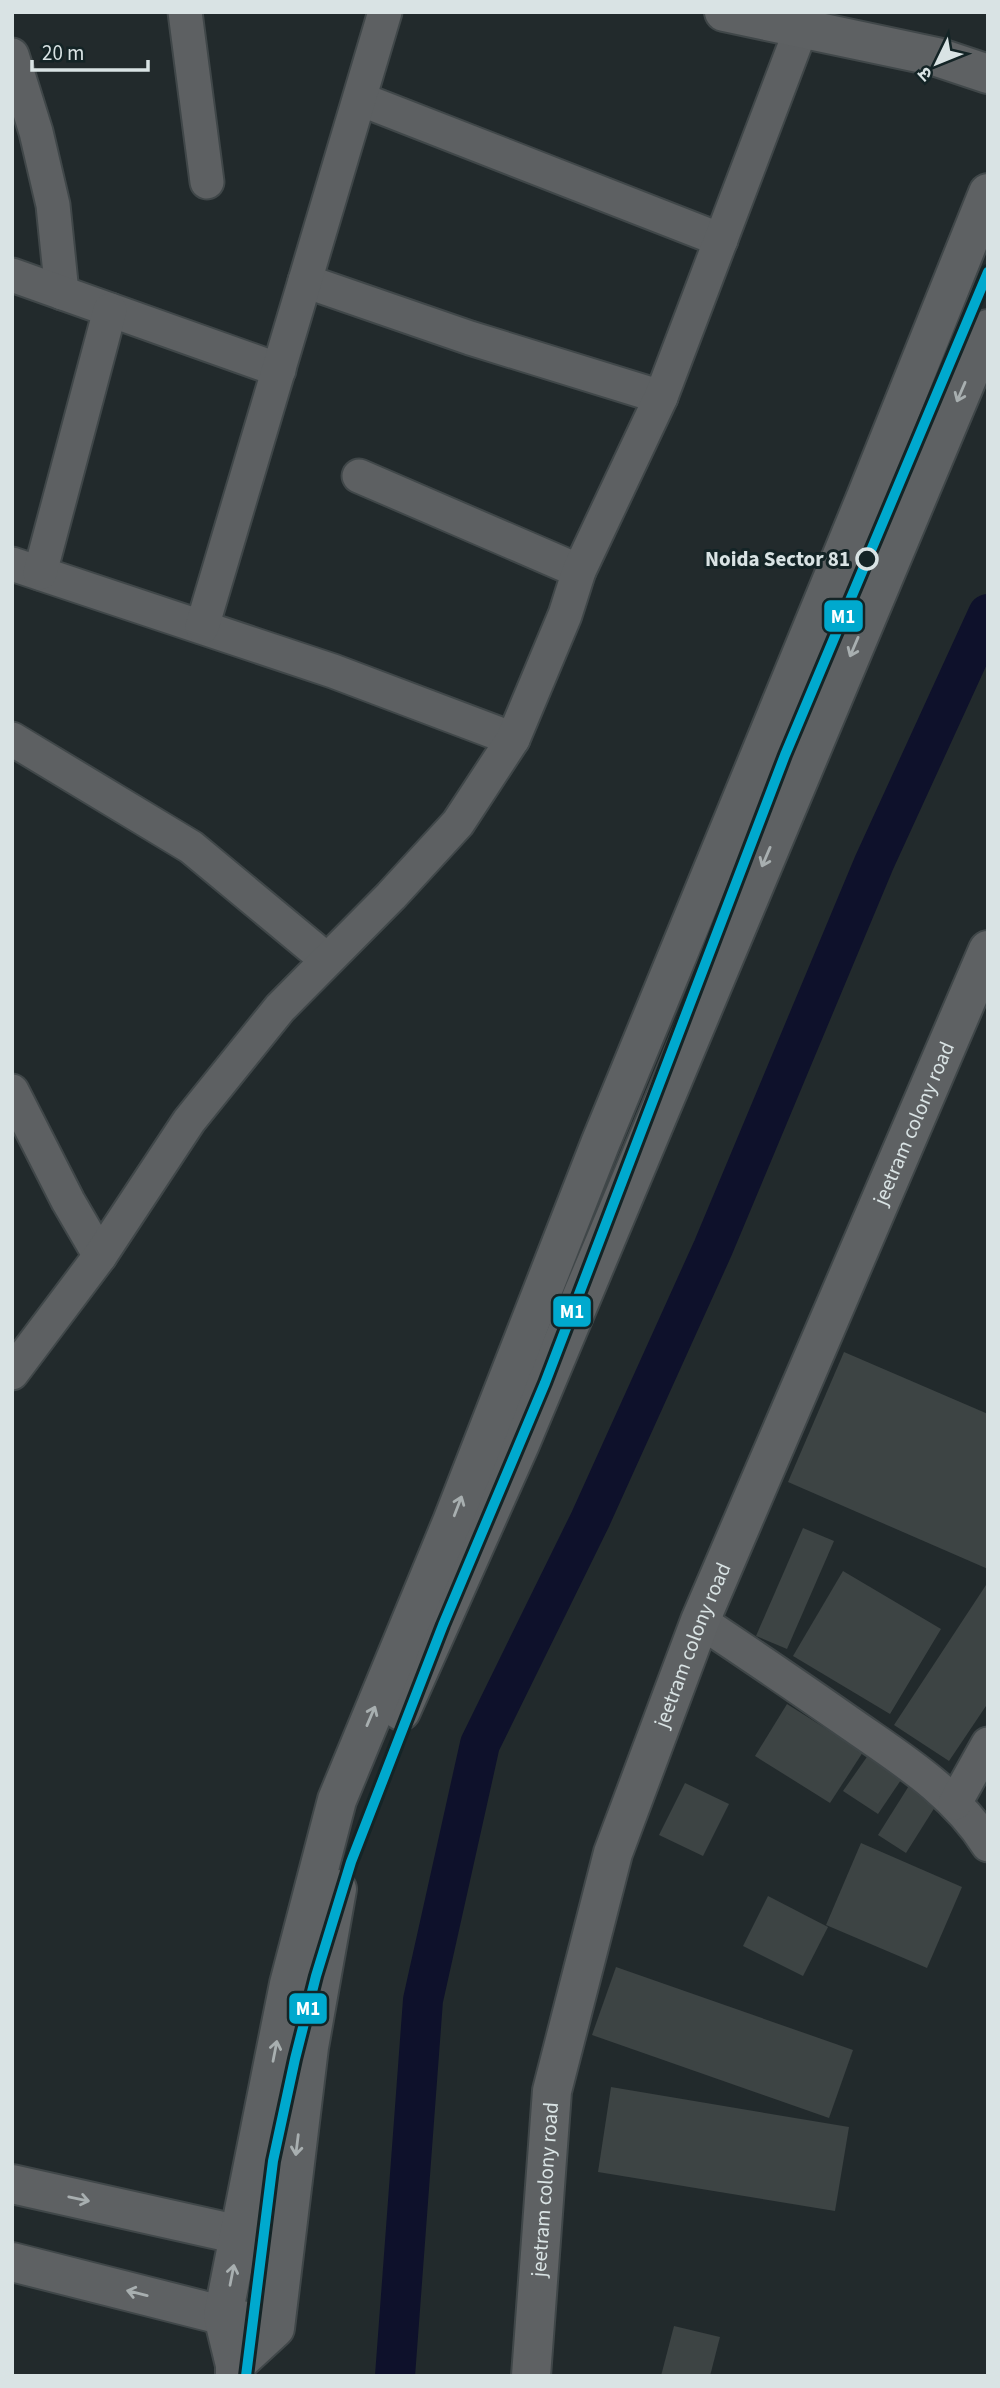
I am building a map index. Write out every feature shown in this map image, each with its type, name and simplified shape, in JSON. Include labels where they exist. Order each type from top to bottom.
[{"type":"street","points":[[185,12],[207,182]]},
{"type":"street","points":[[202,627],[385,12]]},
{"type":"street","points":[[724,12],[937,57],[988,74]]},
{"type":"street","points":[[12,1373],[100,1256],[189,1121],[280,1008],[458,824],[513,740],[565,615],[579,571],[661,397],[801,29]]},
{"type":"street","points":[[12,55],[36,132],[53,205],[62,293]]},
{"type":"street","points":[[360,99],[721,240]]},
{"type":"street","points":[[235,2371],[223,2316],[289,1984],[337,1800],[452,1522],[600,1144],[988,193]]},
{"type":"street","points":[[12,275],[279,370]]},
{"type":"street","points":[[305,281],[470,338],[661,397]]},
{"type":"street","points":[[110,310],[26,568],[333,671],[513,740]]},
{"type":"street","points":[[235,2371],[275,2328],[309,2047],[346,1834],[520,1444],[988,329]]},
{"type":"street","points":[[359,476],[579,571]]},
{"type":"street","points":[[12,739],[191,847],[327,960]]},
{"type":"street","name":"jeetram colony road","points":[[531,2376],[552,2091],[613,1853],[699,1621],[988,950]]},
{"type":"street","points":[[12,1091],[68,1201],[100,1256]]},
{"type":"street","points":[[699,1621],[768,1665],[915,1768],[955,1803],[988,1845]]},
{"type":"street","points":[[955,1803],[988,1744]]},
{"type":"street","points":[[12,2184],[285,2244]]},
{"type":"street","points":[[12,2262],[275,2328]]},
{"type":"building","points":[[844,1352],[988,1414],[988,1569],[788,1482]]},
{"type":"building","points":[[803,1528],[834,1541],[787,1649],[756,1636]]},
{"type":"building","points":[[843,1571],[941,1629],[890,1714],[793,1656]]},
{"type":"building","points":[[988,1582],[988,1703],[949,1761],[894,1725]]},
{"type":"building","points":[[787,1704],[863,1752],[830,1803],[755,1756]]},
{"type":"building","points":[[869,1754],[903,1777],[878,1814],[843,1791]]},
{"type":"building","points":[[912,1781],[940,1799],[906,1853],[878,1835]]},
{"type":"building","points":[[685,1783],[729,1804],[703,1856],[659,1835]]},
{"type":"building","points":[[861,1843],[962,1887],[927,1968],[826,1925]]},
{"type":"building","points":[[768,1896],[828,1927],[803,1976],[743,1946]]},
{"type":"building","points":[[616,1967],[853,2050],[829,2118],[592,2035]]},
{"type":"building","points":[[611,2087],[849,2127],[835,2211],[598,2172]]},
{"type":"building","points":[[674,2326],[720,2337],[710,2376],[661,2376]]},
{"type":"waterway","points":[[395,2376],[423,2000],[480,1744],[590,1520],[713,1248],[874,863],[988,614]]},
{"type":"transit line","name":"M1","points":[[246,2376],[273,2161],[316,1976],[351,1862],[443,1625],[545,1383],[785,755],[988,272]]},
{"type":"place","name":"Noida Sector 81","points":[[867,559]]}]
